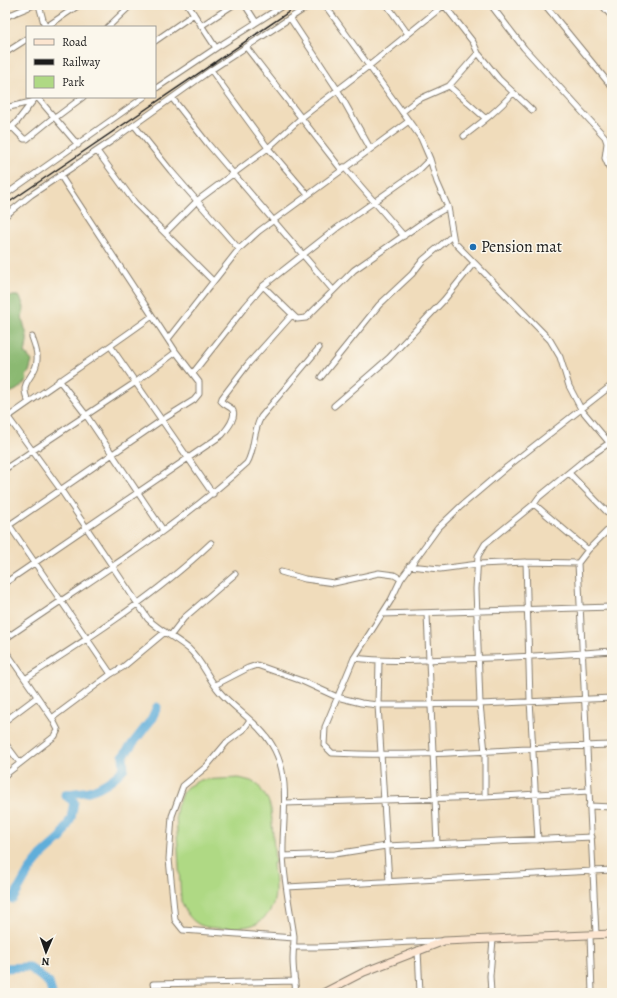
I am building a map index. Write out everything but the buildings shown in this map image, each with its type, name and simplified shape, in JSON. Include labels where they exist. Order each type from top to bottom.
[{"type":"street","points":[[5,17],[34,5]]},
{"type":"street","points":[[39,5],[45,26]]},
{"type":"street","points":[[47,26],[79,5]]},
{"type":"street","points":[[109,26],[131,5]]},
{"type":"street","points":[[188,5],[216,48]]},
{"type":"street","points":[[202,26],[233,5]]},
{"type":"street","points":[[245,5],[256,22]]},
{"type":"street","points":[[156,88],[284,5]]},
{"type":"street","points":[[5,216],[60,175],[97,151],[211,70],[310,5]]},
{"type":"street","points":[[325,5],[370,65],[421,138],[448,207],[452,221],[452,236],[454,242],[473,264],[550,340],[560,357],[569,386],[581,409],[611,444],[569,473],[539,497],[534,504],[485,544],[478,556],[477,610],[480,658],[480,704],[485,752],[485,797]]},
{"type":"street","points":[[387,5],[408,34]]},
{"type":"street","points":[[166,232],[198,200],[268,148],[301,118],[444,5],[473,42],[478,53],[513,93],[532,110]]},
{"type":"street","points":[[490,5],[524,48],[605,137],[607,143],[605,158],[612,174]]},
{"type":"street","points":[[545,5],[612,88]]},
{"type":"street","points":[[602,5],[612,17]]},
{"type":"street","points":[[156,40],[194,14]]},
{"type":"street","points":[[290,18],[337,89],[370,148]]},
{"type":"street","points":[[5,52],[26,40]]},
{"type":"street","points":[[246,47],[342,168],[374,201],[404,236]]},
{"type":"street","points":[[402,112],[417,100],[449,86],[478,53]]},
{"type":"street","points":[[211,70],[268,148],[308,195]]},
{"type":"street","points":[[449,86],[485,118]]},
{"type":"street","points":[[464,136],[485,118],[498,110],[513,93]]},
{"type":"street","points":[[5,133],[12,127],[36,98]]},
{"type":"street","points":[[38,98],[78,145]]},
{"type":"street","points":[[12,127],[24,139],[27,139],[82,98]]},
{"type":"street","points":[[5,195],[143,98]]},
{"type":"street","points":[[172,98],[233,173],[333,290]]},
{"type":"street","points":[[5,108],[31,102]]},
{"type":"street","points":[[168,339],[240,249],[273,219],[308,195],[370,148],[409,122]]},
{"type":"street","points":[[134,125],[171,171],[240,249]]},
{"type":"street","points":[[97,151],[135,203],[166,232],[213,281]]},
{"type":"street","points":[[193,373],[263,286],[302,254],[419,170],[430,159]]},
{"type":"street","points":[[7,526],[162,420],[194,400],[199,394],[199,382],[151,317],[115,258],[60,175]]},
{"type":"street","points":[[263,286],[292,315],[300,320],[306,318],[354,270],[448,207]]},
{"type":"street","points":[[321,377],[379,305],[412,274],[423,260],[452,236]]},
{"type":"street","points":[[334,406],[389,358],[444,300],[473,264]]},
{"type":"street","points":[[5,583],[86,527],[213,443],[230,426],[233,413],[232,409],[221,401],[222,398],[248,364],[292,315]]},
{"type":"street","points":[[151,317],[111,347],[59,380],[29,402],[6,415],[61,490],[112,565],[136,604],[155,626],[171,635],[198,658],[214,685],[259,728],[272,745],[284,776],[285,803],[283,856],[294,938],[294,981],[296,993]]},
{"type":"street","points":[[29,402],[24,392],[24,388],[34,372],[37,356],[32,337]]},
{"type":"street","points":[[111,347],[213,494]]},
{"type":"street","points":[[5,639],[213,494],[247,463],[251,456],[255,428],[261,417],[319,348]]},
{"type":"street","points":[[5,468],[136,382],[176,352]]},
{"type":"street","points":[[59,380],[86,415],[163,530]]},
{"type":"street","points":[[612,385],[461,506],[438,528],[409,566],[382,614],[368,633],[354,658],[325,727],[324,745],[332,753],[381,754],[485,752],[586,745],[612,745]]},
{"type":"street","points":[[569,473],[612,517]]},
{"type":"street","points":[[534,504],[588,550]]},
{"type":"street","points":[[5,519],[7,526],[61,600],[111,674]]},
{"type":"street","points":[[592,993],[592,837],[586,745],[583,653],[578,607],[578,563],[588,550],[612,526]]},
{"type":"street","points":[[25,679],[87,639],[136,604],[190,563],[211,543]]},
{"type":"street","points":[[409,566],[440,568],[478,564],[526,562],[578,563]]},
{"type":"street","points":[[526,562],[529,609],[530,700],[538,840]]},
{"type":"street","points":[[281,572],[305,579],[334,583],[380,573],[394,575],[401,579]]},
{"type":"street","points":[[171,635],[184,618],[235,574]]},
{"type":"street","points":[[382,614],[427,614],[477,610],[612,607]]},
{"type":"street","points":[[427,614],[437,844]]},
{"type":"street","points":[[52,718],[111,674],[123,667],[165,632]]},
{"type":"street","points":[[5,650],[52,718],[58,730],[58,733],[5,775]]},
{"type":"street","points":[[354,658],[379,661],[429,660],[529,657],[612,651]]},
{"type":"street","points":[[5,665],[12,660]]},
{"type":"street","points":[[379,661],[378,705],[389,882]]},
{"type":"street","points":[[214,685],[257,665],[302,680],[338,697],[361,704],[480,704],[530,700],[584,700],[612,698]]},
{"type":"street","points":[[5,721],[37,698]]},
{"type":"street","points":[[250,720],[243,730],[227,742],[206,767],[183,786],[178,798],[172,816],[169,859],[175,920],[183,930],[294,938]]},
{"type":"street","points":[[5,743],[20,763]]},
{"type":"street","points":[[285,803],[485,797],[589,791]]},
{"type":"street","points":[[589,806],[612,806]]},
{"type":"street","points":[[283,856],[334,854],[386,846],[592,837]]},
{"type":"street","points":[[287,887],[612,870]]},
{"type":"street","points":[[294,947],[330,947],[382,943],[612,934]]},
{"type":"street","points":[[491,993],[490,976],[493,939]]},
{"type":"street","points":[[323,993],[364,972],[444,941]]},
{"type":"street","points":[[418,950],[420,993]]},
{"type":"street","points":[[153,984],[294,981]]},
{"type":"green space","points":[[7,296],[19,296],[23,304],[24,308],[22,319],[27,339],[25,353],[32,361],[29,372],[26,376],[27,380],[18,389],[5,393],[5,302]]},
{"type":"green space","points":[[239,778],[251,781],[258,785],[268,800],[271,809],[275,863],[273,863],[275,886],[273,904],[265,917],[252,925],[224,928],[205,927],[196,923],[191,918],[186,912],[181,901],[176,815],[177,807],[182,793],[187,787],[200,780]]},
{"type":"waterway","points":[[5,897],[13,899],[29,871],[41,856],[61,838],[71,818],[74,802],[65,795],[95,789],[111,780],[120,772],[124,768],[123,756],[151,720],[157,707]]},
{"type":"waterway","points":[[5,968],[29,967],[49,983],[52,993]]},
{"type":"railway","points":[[5,205],[299,5]]},
{"type":"place","name":"Pension mat","points":[[473,247]]}]
